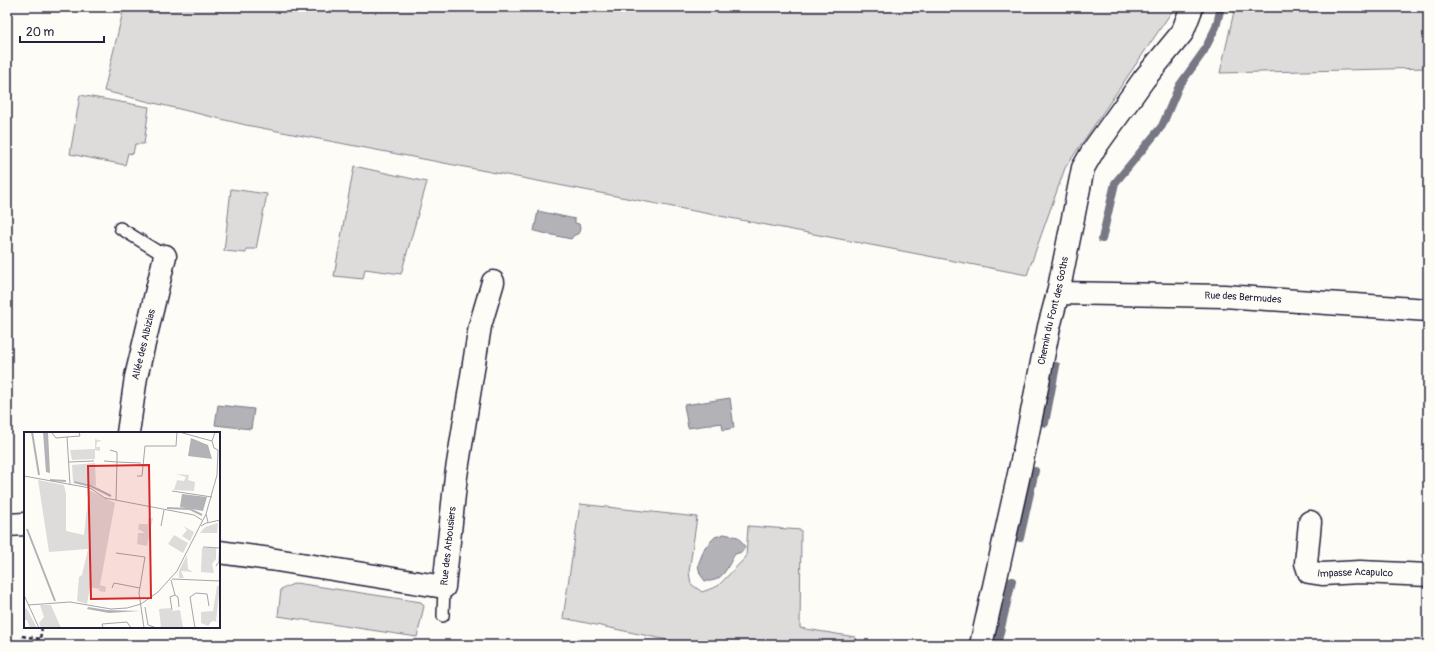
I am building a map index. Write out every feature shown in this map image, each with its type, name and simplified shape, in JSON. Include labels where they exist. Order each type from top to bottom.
[{"type":"street","name":"Chemin du Font des Goths","points":[[981,645],[1025,447],[1049,327],[1058,293],[1083,168],[1094,149],[1135,92],[1182,33],[1192,7]]},
{"type":"street","name":"Allée des Albizias","points":[[128,432],[136,377],[165,256]]},
{"type":"street","name":"Rue des Arbousiers","points":[[220,552],[444,587],[456,476],[480,326],[493,282]]},
{"type":"street","name":"Rue des Bermudes","points":[[1058,293],[1224,296],[1428,310]]},
{"type":"street","name":"Impasse Acapulco","points":[[1310,522],[1306,563],[1309,572],[1322,574],[1360,572],[1428,575]]},
{"type":"street","points":[[7,525],[24,524]]},
{"type":"lane","points":[[120,228],[165,256]]},
{"type":"lane","points":[[443,616],[444,587]]},
{"type":"path","points":[[42,628],[40,639],[44,645]]},
{"type":"path","points":[[22,636],[40,639]]},
{"type":"shaded area","points":[[124,7],[1175,7],[1065,168],[1027,275],[246,125],[104,91]]},
{"type":"shaded area","points":[[1235,7],[1428,7],[1428,68],[1220,73]]},
{"type":"shaded area","points":[[80,95],[149,107],[144,144],[135,144],[133,154],[128,153],[125,165],[70,154]]},
{"type":"shaded area","points":[[354,166],[427,182],[401,274],[365,269],[363,279],[334,276]]},
{"type":"shaded area","points":[[231,189],[267,194],[256,249],[246,249],[246,253],[224,251]]},
{"type":"shaded area","points":[[538,211],[575,219],[575,223],[579,224],[579,233],[571,239],[534,231]]},
{"type":"shaded area","points":[[730,398],[734,428],[723,430],[722,423],[688,428],[684,405]]},
{"type":"shaded area","points":[[218,405],[254,409],[251,429],[215,425]]},
{"type":"shaded area","points":[[580,504],[697,517],[689,572],[691,584],[702,592],[718,586],[746,557],[748,526],[801,530],[800,628],[855,637],[857,645],[691,645],[563,618]]},
{"type":"shaded area","points":[[724,534],[738,537],[745,547],[742,552],[735,554],[727,569],[720,577],[711,581],[705,581],[700,574],[698,565],[705,547],[715,537]]},
{"type":"shaded area","points":[[296,583],[421,602],[424,606],[417,637],[278,616],[281,589]]},
{"type":"waterway","points":[[1102,239],[1115,183],[1162,126],[1179,86],[1204,51],[1216,27],[1221,7]]},
{"type":"waterway","points":[[1045,423],[1056,366]]},
{"type":"waterway","points":[[1020,538],[1035,471]]},
{"type":"waterway","points":[[997,645],[1012,581]]}]
